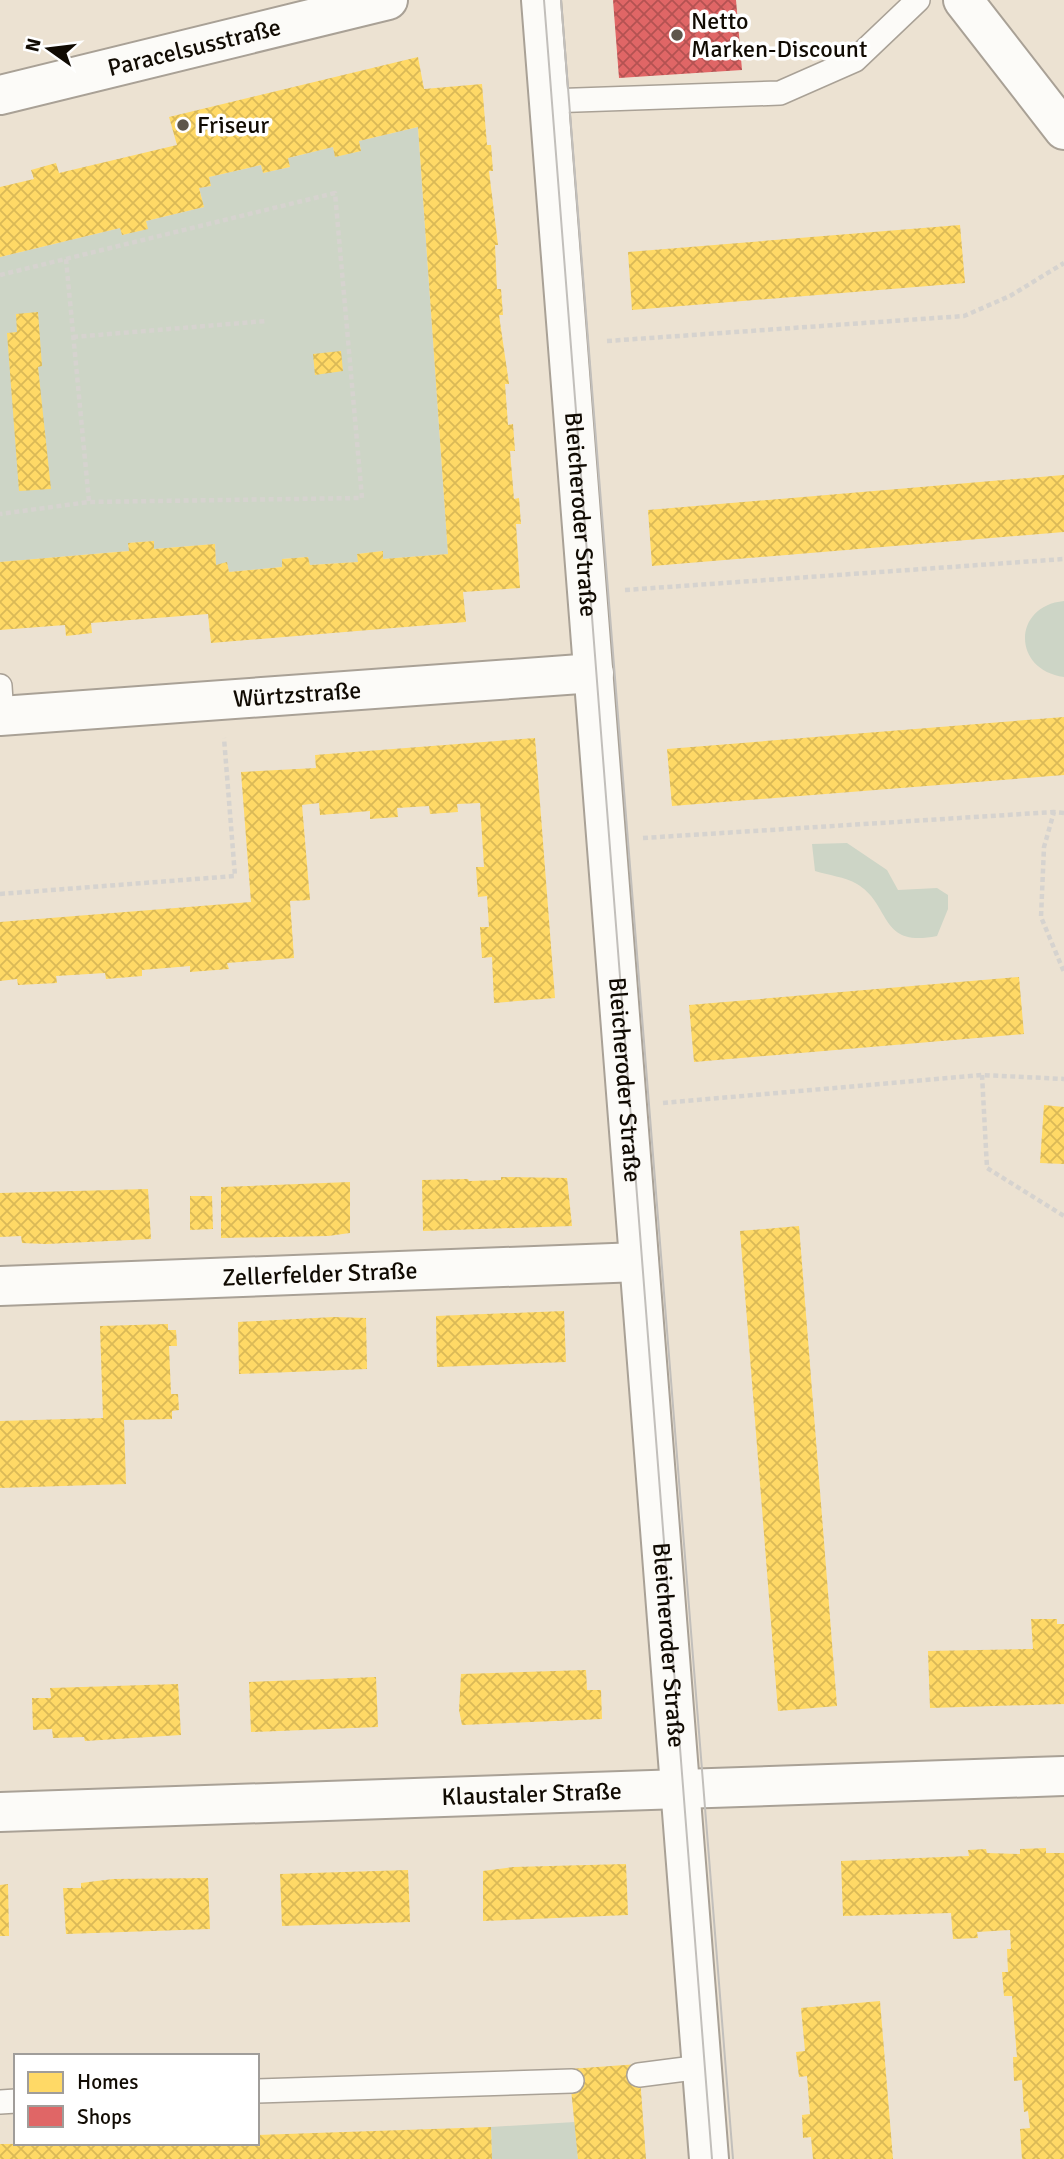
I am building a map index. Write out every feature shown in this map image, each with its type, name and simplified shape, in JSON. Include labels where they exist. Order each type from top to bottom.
[{"type":"street","name":"Paracelsusstraße","points":[[0,95],[388,0]]},
{"type":"street","name":"Bleicheroder Straße","points":[[541,0],[709,2159]]},
{"type":"street","points":[[963,0],[1064,130]]},
{"type":"street","name":"Würtzstraße","points":[[1,706],[593,673]]},
{"type":"street","name":"Zellerfelder Straße","points":[[0,1286],[639,1262]]},
{"type":"street","name":"Klaustaler Straße","points":[[0,1812],[1064,1776]]},
{"type":"lane","points":[[548,100],[780,93],[855,60],[918,0]]},
{"type":"lane","points":[[639,2075],[701,2067]]},
{"type":"lane","points":[[259,2091],[572,2081]]},
{"type":"path","points":[[0,275],[335,192],[362,498],[89,502],[0,514]]},
{"type":"path","points":[[66,259],[89,502]]},
{"type":"path","points":[[607,341],[964,316],[1010,296],[1064,263]]},
{"type":"path","points":[[74,337],[266,321]]},
{"type":"path","points":[[623,591],[1064,559]]},
{"type":"path","points":[[0,894],[235,877],[223,734]]},
{"type":"path","points":[[1054,812],[1044,847],[1041,916],[1064,972]]},
{"type":"path","points":[[642,838],[1064,813]]},
{"type":"path","points":[[627,1106],[982,1075],[1064,1079]]},
{"type":"path","points":[[982,1075],[987,1168],[1064,1216]]},
{"type":"green space","points":[[418,127],[448,554],[383,559],[383,551],[358,554],[358,562],[310,565],[308,557],[282,559],[282,567],[229,572],[227,563],[216,565],[215,544],[154,549],[153,541],[128,543],[129,551],[0,562],[0,257],[120,228],[122,235],[147,229],[146,221],[204,207],[199,188],[211,186],[209,177],[261,165],[263,173],[290,167],[288,158],[333,147],[335,156],[361,151],[359,141]]},
{"type":"green space","points":[[1064,601],[1064,677],[1047,672],[1035,663],[1027,651],[1025,638],[1027,625],[1035,614],[1047,605]]},
{"type":"green space","points":[[847,843],[887,870],[898,890],[937,888],[948,895],[948,909],[937,936],[905,936],[895,930],[868,893],[857,884],[815,871],[812,844]]},
{"type":"green space","points":[[575,2122],[578,2159],[492,2159],[491,2127]]},
{"type":"building: Homes","points":[[418,57],[424,89],[482,84],[487,145],[491,145],[493,171],[489,171],[498,245],[495,245],[497,289],[501,289],[503,315],[499,315],[509,384],[505,384],[508,425],[513,424],[515,451],[510,451],[514,499],[519,498],[521,524],[516,524],[520,588],[463,592],[466,622],[211,643],[208,614],[91,623],[92,633],[66,636],[65,625],[0,630],[0,562],[129,551],[128,543],[154,541],[154,549],[215,544],[216,565],[227,562],[229,572],[282,567],[282,559],[308,557],[310,565],[358,562],[357,554],[383,551],[383,559],[448,554],[418,127],[359,141],[361,151],[335,157],[333,147],[288,158],[290,167],[263,173],[261,165],[209,177],[211,186],[199,188],[204,207],[146,221],[148,229],[122,235],[120,228],[0,257],[0,187],[34,179],[31,170],[56,163],[59,173],[177,145],[169,117]]},
{"type":"building: Homes","points":[[960,225],[965,283],[632,310],[628,252]]},
{"type":"building: Homes","points":[[38,312],[42,366],[38,367],[51,489],[19,491],[7,333],[17,332],[16,314]]},
{"type":"building: Homes","points":[[341,351],[343,371],[315,375],[313,354]]},
{"type":"building: Homes","points":[[1064,475],[1064,532],[652,566],[648,510]]},
{"type":"building: Homes","points":[[1064,717],[1064,775],[672,806],[667,749]]},
{"type":"building: Homes","points":[[535,738],[555,998],[494,1003],[492,957],[482,958],[480,927],[489,927],[487,896],[478,897],[476,867],[484,867],[480,803],[457,804],[458,812],[430,814],[429,806],[397,808],[398,817],[370,819],[370,811],[320,815],[319,803],[302,805],[310,900],[290,901],[294,958],[227,963],[229,969],[190,972],[190,966],[142,970],[142,976],[106,979],[105,973],[56,976],[57,983],[18,985],[17,979],[0,981],[0,922],[251,902],[241,772],[316,768],[315,755]]},
{"type":"building: Homes","points":[[1019,977],[1024,1034],[694,1062],[689,1005]]},
{"type":"building: Homes","points":[[1044,1105],[1064,1107],[1064,1164],[1040,1163]]},
{"type":"building: Homes","points":[[501,1177],[567,1178],[572,1226],[423,1231],[422,1180],[501,1180]]},
{"type":"building: Homes","points":[[350,1182],[350,1233],[328,1236],[221,1238],[221,1187]]},
{"type":"building: Homes","points":[[148,1189],[151,1239],[46,1244],[22,1243],[21,1236],[0,1237],[0,1193]]},
{"type":"building: Homes","points":[[190,1196],[212,1196],[213,1229],[190,1230]]},
{"type":"building: Homes","points":[[799,1226],[837,1706],[778,1711],[740,1231]]},
{"type":"building: Homes","points":[[564,1311],[566,1362],[437,1367],[436,1316]]},
{"type":"building: Homes","points":[[366,1318],[367,1369],[239,1374],[238,1322]]},
{"type":"building: Homes","points":[[168,1324],[168,1330],[176,1330],[177,1346],[169,1346],[171,1394],[178,1394],[179,1410],[172,1411],[172,1419],[124,1420],[126,1484],[0,1488],[0,1421],[103,1418],[100,1326]]},
{"type":"building: Homes","points":[[1031,1619],[1057,1619],[1057,1624],[1064,1624],[1064,1704],[930,1708],[928,1651],[1033,1649]]},
{"type":"building: Homes","points":[[586,1670],[587,1690],[601,1690],[602,1719],[462,1725],[459,1710],[461,1674]]},
{"type":"building: Homes","points":[[376,1677],[378,1727],[251,1732],[249,1682]]},
{"type":"building: Homes","points":[[178,1684],[181,1735],[85,1741],[84,1737],[53,1738],[52,1729],[33,1730],[32,1698],[51,1698],[50,1688]]},
{"type":"building: Homes","points":[[1046,1848],[1046,1853],[1064,1853],[1064,2159],[1022,2159],[1020,2129],[1030,2128],[1028,2111],[1024,2112],[1022,2080],[1014,2081],[1013,2057],[1017,2057],[1012,1996],[1004,1996],[1002,1972],[1008,1972],[1010,1930],[977,1932],[978,1938],[953,1939],[951,1913],[843,1916],[841,1861],[969,1856],[968,1850],[986,1849],[987,1853],[1020,1854],[1020,1849]]},
{"type":"building: Homes","points":[[626,1864],[628,1915],[483,1921],[483,1871],[513,1867]]},
{"type":"building: Homes","points":[[408,1870],[410,1922],[282,1926],[280,1874]]},
{"type":"building: Homes","points":[[208,1878],[210,1929],[66,1934],[63,1888],[81,1888],[81,1883],[113,1879]]},
{"type":"building: Homes","points":[[8,1884],[9,1936],[0,1936],[0,1885]]},
{"type":"building: Homes","points":[[880,2001],[893,2159],[813,2159],[811,2137],[803,2138],[802,2115],[810,2114],[807,2076],[799,2077],[796,2052],[805,2051],[801,2008]]},
{"type":"building: Homes","points":[[639,2064],[646,2159],[578,2159],[569,2069]]},
{"type":"building: Homes","points":[[491,2127],[492,2159],[0,2159],[0,2144],[259,2145],[259,2135]]},
{"type":"building: Shops","name":"Netto Marken-Discount","points":[[613,0],[736,0],[742,70],[619,78]]},
{"type":"tram line","points":[[544,0],[712,2159]]},
{"type":"tram line","points":[[561,0],[733,2159]]},
{"type":"place","name":"Netto Marken-Discount","points":[[677,35]]},
{"type":"place","name":"Friseur","points":[[183,125]]}]
